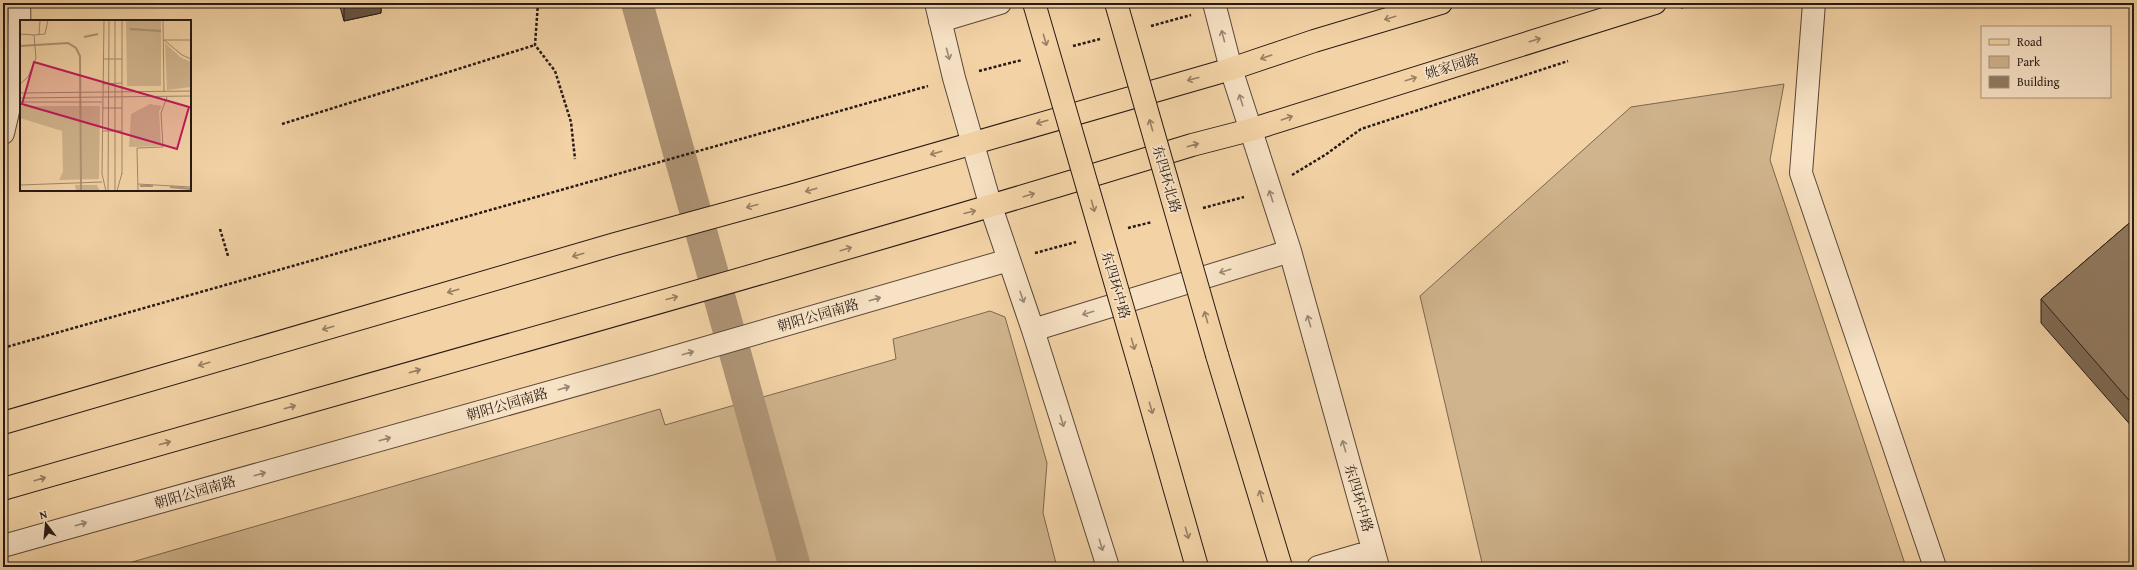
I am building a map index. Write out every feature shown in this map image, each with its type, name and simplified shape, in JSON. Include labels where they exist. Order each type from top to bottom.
[{"type":"main road","name":"东四环中路","points":[[1034,3],[1195,562]]},
{"type":"main road","name":"东四环北路","points":[[1116,3],[1217,355],[1272,533],[1281,567]]},
{"type":"main road","points":[[3,422],[615,244],[790,196],[1231,69],[1314,41],[1441,3]]},
{"type":"main road","name":"姚家园路","points":[[991,207],[1192,145],[1250,130],[1655,3]]},
{"type":"main road","points":[[3,489],[634,308],[808,261],[991,207]]},
{"type":"street","points":[[3,133],[8,116],[20,27],[19,3]]},
{"type":"street","points":[[1000,3],[938,12],[954,78],[991,207],[1033,330],[1108,567]]},
{"type":"street","points":[[1814,3],[1801,173],[1935,567]]},
{"type":"street","points":[[1215,6],[1231,69]]},
{"type":"street","name":"东四环中路","points":[[1231,69],[1290,250],[1376,559]]},
{"type":"street","points":[[1033,330],[1290,250]]},
{"type":"street","name":"朝阳公园南路","points":[[3,546],[650,364],[1009,260]]},
{"type":"street","points":[[1318,567],[1376,559]]},
{"type":"path","points":[[538,3],[535,45],[555,71],[571,122],[576,159]]},
{"type":"path","points":[[1677,10],[1690,3]]},
{"type":"path","points":[[1144,28],[1215,6]]},
{"type":"path","points":[[1067,48],[1106,38]]},
{"type":"path","points":[[282,124],[535,45]]},
{"type":"path","points":[[3,348],[1029,58]]},
{"type":"path","points":[[1201,209],[1269,189],[1325,155],[1361,129],[1574,59]]},
{"type":"path","points":[[1126,229],[1156,221]]},
{"type":"path","points":[[220,229],[228,256]]},
{"type":"path","points":[[1009,260],[1081,240]]},
{"type":"green space","points":[[1784,84],[1770,160],[1906,567],[1483,567],[1420,296],[1631,107]]},
{"type":"green space","points":[[990,311],[1005,317],[1047,463],[1043,513],[1057,567],[115,567],[660,409],[665,425],[896,359],[893,339]]},
{"type":"building","points":[[343,3],[358,3],[344,6]]},
{"type":"building","points":[[2134,219],[2134,406],[2041,299]]},
{"type":"waterway","points":[[637,3],[795,567]]}]
